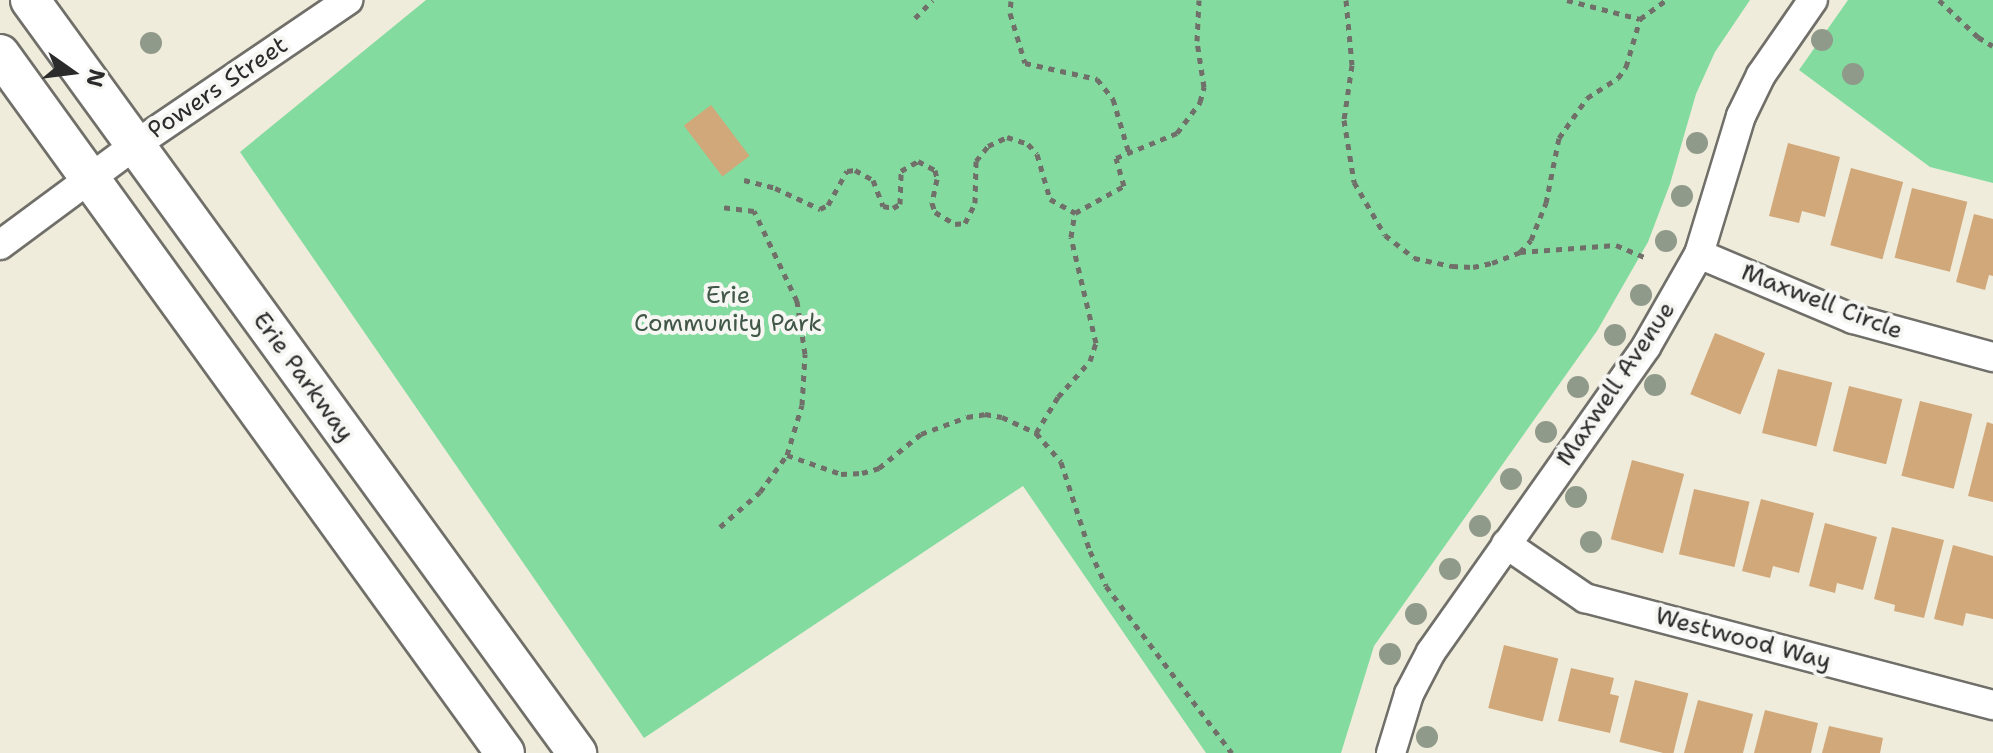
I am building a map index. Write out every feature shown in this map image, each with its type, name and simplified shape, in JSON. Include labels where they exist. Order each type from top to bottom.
[{"type":"main road","name":"Erie Parkway","points":[[30,0],[577,753]]},
{"type":"main road","points":[[0,54],[505,753]]},
{"type":"street","name":"Powers Street","points":[[0,245],[135,145],[348,0]]},
{"type":"street","name":"Maxwell Avenue","points":[[1391,753],[1409,694],[1431,652],[1646,347],[1699,254],[1741,116],[1761,75],[1813,0]]},
{"type":"street","name":"Maxwell Circle","points":[[1699,254],[1853,319],[1993,357]]},
{"type":"street","name":"Westwood Way","points":[[1506,544],[1585,598],[1993,705]]},
{"type":"path","points":[[915,18],[933,0]]},
{"type":"path","points":[[1012,0],[1010,13],[1025,63],[1097,79],[1113,99],[1129,153]]},
{"type":"path","points":[[1075,213],[1124,186],[1116,158],[1177,133],[1200,102],[1204,87],[1197,41],[1199,0]]},
{"type":"path","points":[[1346,0],[1352,65],[1344,120],[1346,150],[1354,182],[1385,235],[1414,258],[1452,266],[1473,267],[1520,252],[1616,245],[1647,258]]},
{"type":"path","points":[[1567,0],[1640,19]]},
{"type":"path","points":[[1520,252],[1531,240],[1546,203],[1559,138],[1587,98],[1618,78],[1626,67],[1640,19],[1666,0]]},
{"type":"path","points":[[1939,0],[1978,37],[1993,46]]},
{"type":"path","points":[[744,180],[775,188],[820,209],[828,205],[847,171],[855,170],[873,180],[883,206],[893,208],[900,204],[901,171],[918,161],[935,170],[937,179],[932,203],[935,212],[955,224],[965,223],[972,215],[976,161],[988,146],[1007,137],[1028,144],[1037,154],[1050,199],[1075,213]]},
{"type":"path","points":[[720,527],[760,492],[787,455],[797,429],[804,381],[802,325],[797,301],[754,211],[721,207]]},
{"type":"path","points":[[1036,433],[1058,397],[1090,361],[1096,343],[1071,237],[1075,213]]},
{"type":"path","points":[[787,455],[841,474],[862,473],[879,468],[921,434],[967,417],[985,414],[1002,417],[1036,433],[1061,462],[1085,539],[1106,586],[1232,753]]},
{"type":"green space","name":"Erie Community Park","points":[[426,0],[1750,0],[1715,52],[1696,94],[1670,184],[1648,242],[1597,331],[1374,646],[1341,753],[1206,753],[1023,486],[644,738],[240,152]]},
{"type":"green space","points":[[1848,0],[1993,0],[1993,183],[1930,167],[1799,70]]},
{"type":"building","points":[[711,105],[750,156],[722,177],[684,125]]},
{"type":"building","points":[[1788,143],[1840,157],[1825,217],[1802,211],[1799,223],[1769,216]]},
{"type":"building","points":[[1851,168],[1903,182],[1882,259],[1830,245]]},
{"type":"building","points":[[1912,188],[1967,202],[1950,272],[1895,258]]},
{"type":"building","points":[[1974,214],[1993,219],[1993,276],[1989,275],[1985,290],[1956,282]]},
{"type":"building","points":[[1715,333],[1765,353],[1740,414],[1690,394]]},
{"type":"building","points":[[1778,369],[1832,383],[1816,447],[1762,433]]},
{"type":"building","points":[[1849,386],[1902,399],[1886,464],[1833,451]]},
{"type":"building","points":[[1920,401],[1972,414],[1954,489],[1901,476]]},
{"type":"building","points":[[1987,422],[1993,424],[1993,502],[1968,496]]},
{"type":"building","points":[[1632,460],[1684,474],[1663,553],[1611,539]]},
{"type":"building","points":[[1694,489],[1750,502],[1734,567],[1679,554]]},
{"type":"building","points":[[1761,499],[1814,513],[1799,573],[1773,566],[1770,578],[1742,571]]},
{"type":"building","points":[[1825,523],[1877,537],[1863,590],[1837,583],[1835,593],[1809,586]]},
{"type":"building","points":[[1892,527],[1944,540],[1924,618],[1894,611],[1895,605],[1874,599]]},
{"type":"building","points":[[1953,545],[1993,556],[1993,619],[1966,613],[1963,626],[1934,619]]},
{"type":"building","points":[[1504,645],[1558,659],[1543,722],[1488,708]]},
{"type":"building","points":[[1571,668],[1614,678],[1610,694],[1619,696],[1610,733],[1558,721]]},
{"type":"building","points":[[1635,680],[1688,693],[1673,753],[1620,742]]},
{"type":"building","points":[[1698,700],[1753,714],[1743,753],[1684,753]]},
{"type":"building","points":[[1765,710],[1818,723],[1811,753],[1754,753]]},
{"type":"building","points":[[1829,726],[1883,738],[1880,753],[1822,753]]}]
